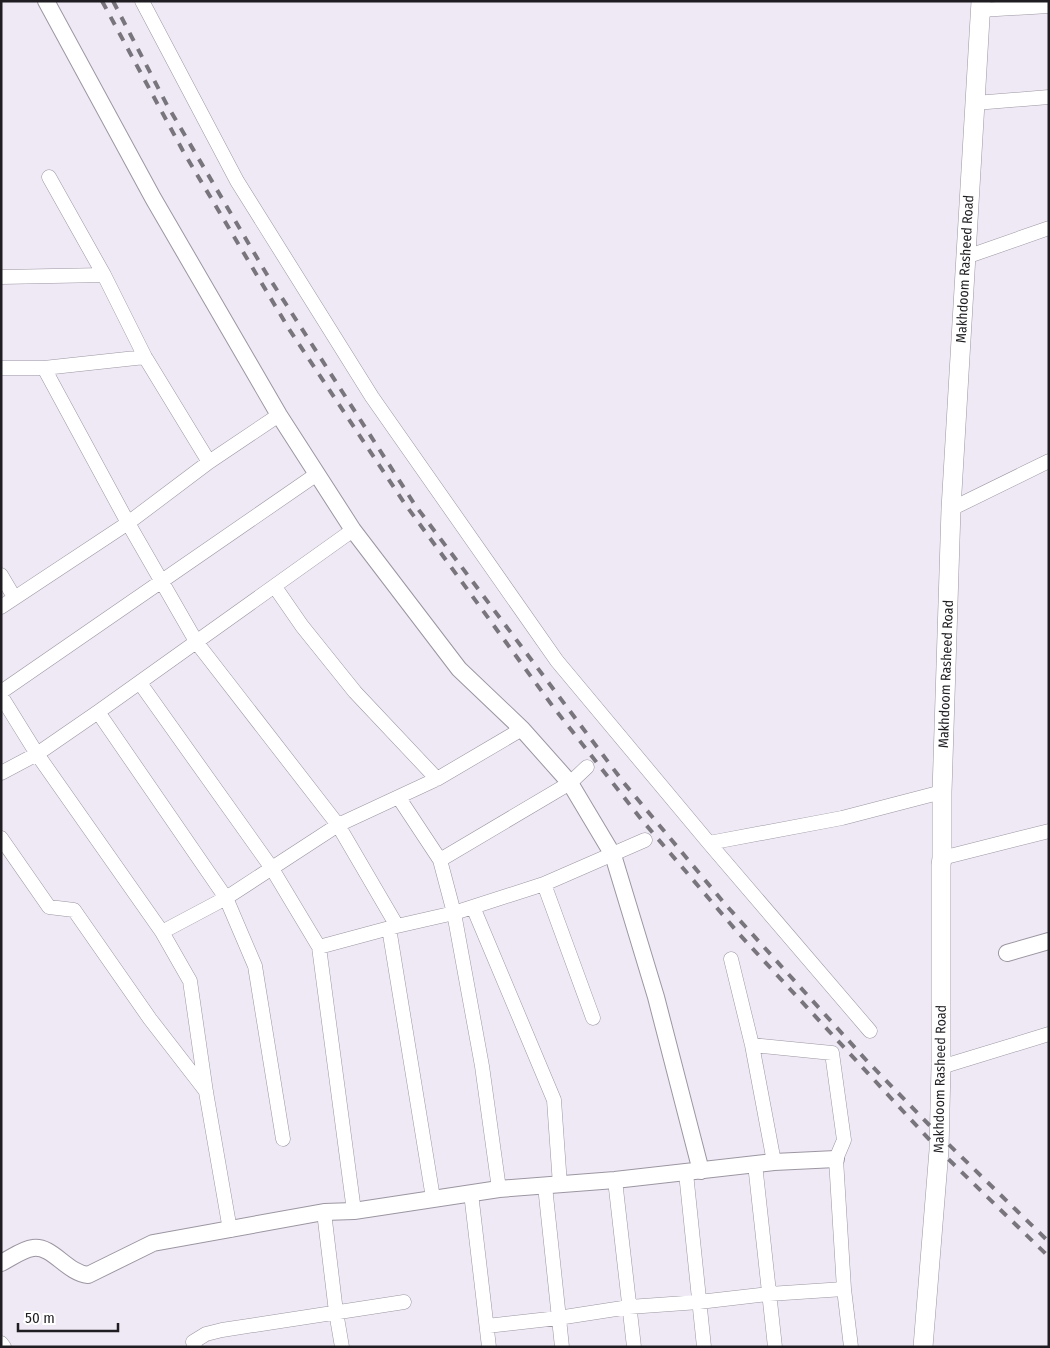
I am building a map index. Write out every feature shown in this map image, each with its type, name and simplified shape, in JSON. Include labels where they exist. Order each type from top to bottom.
[{"type":"main road","name":"Makhdoom Rasheed Road","points":[[923,1347],[939,1150],[942,792],[951,509],[980,6]]},
{"type":"street","points":[[46,1],[153,198],[279,415],[354,530],[460,669],[522,729],[570,782],[613,856],[656,997],[694,1172],[699,1302],[704,1347]]},
{"type":"street","points":[[142,1],[238,181],[372,397],[557,661],[870,1031]]},
{"type":"street","points":[[980,6],[1049,6]]},
{"type":"street","points":[[975,103],[1049,97]]},
{"type":"street","points":[[49,177],[104,276],[145,357],[209,462]]},
{"type":"street","points":[[966,257],[1049,228]]},
{"type":"street","points":[[1,278],[104,276]]},
{"type":"street","points":[[1,368],[44,368],[145,357]]},
{"type":"street","points":[[44,368],[128,523],[197,643],[338,826],[393,927],[433,1198]]},
{"type":"street","points":[[1,607],[128,523],[209,462],[279,415]]},
{"type":"street","points":[[951,509],[1049,461]]},
{"type":"street","points":[[1,692],[317,474]]},
{"type":"street","points":[[1,773],[37,754],[197,643],[354,530]]},
{"type":"street","points":[[1,576],[14,597]]},
{"type":"street","points":[[275,587],[302,626],[355,692],[437,779]]},
{"type":"street","points":[[140,683],[271,867],[319,947],[354,1211]]},
{"type":"street","points":[[1,696],[37,754],[162,932],[190,980],[206,1092],[230,1230]]},
{"type":"street","points":[[98,712],[226,898],[254,966],[284,1139]]},
{"type":"street","points":[[162,932],[226,898],[271,867],[338,826],[437,779],[522,729]]},
{"type":"street","points":[[440,860],[570,782],[587,767]]},
{"type":"street","points":[[710,843],[842,818],[942,792]]},
{"type":"street","points":[[399,798],[440,860],[454,913],[482,1066],[499,1189]]},
{"type":"street","points":[[942,858],[1049,831]]},
{"type":"street","points":[[1,838],[49,907],[74,910],[150,1019],[206,1092]]},
{"type":"street","points":[[319,947],[454,913],[544,884],[613,856],[645,840]]},
{"type":"street","points":[[544,884],[593,1018]]},
{"type":"street","points":[[473,907],[554,1100],[553,1185],[558,1318],[562,1347]]},
{"type":"street","points":[[1008,953],[1049,941]]},
{"type":"street","points":[[731,959],[752,1044],[774,1162]]},
{"type":"street","points":[[941,1067],[1049,1034]]},
{"type":"street","points":[[752,1044],[832,1053],[844,1140],[836,1159],[844,1289],[851,1347]]},
{"type":"street","points":[[1,1263],[31,1248],[40,1248],[47,1251],[73,1271],[88,1275],[154,1242],[324,1212],[354,1211],[499,1189],[614,1180],[774,1162],[836,1159]]},
{"type":"street","points":[[755,1164],[775,1347]]},
{"type":"street","points":[[614,1180],[634,1347]]},
{"type":"street","points":[[471,1193],[489,1347]]},
{"type":"street","points":[[324,1212],[342,1347]]},
{"type":"street","points":[[486,1326],[630,1307],[844,1289]]},
{"type":"street","points":[[195,1347],[193,1342],[206,1334],[222,1330],[404,1302]]},
{"type":"street","points":[[1,1343],[4,1347]]},
{"type":"railway","points":[[102,1],[183,151],[289,329],[405,504],[554,708],[641,819],[740,935],[939,1150],[1049,1257]]},
{"type":"railway","points":[[113,1],[167,105],[266,273],[415,505],[624,783],[725,904],[867,1061],[940,1136],[1049,1242]]}]
